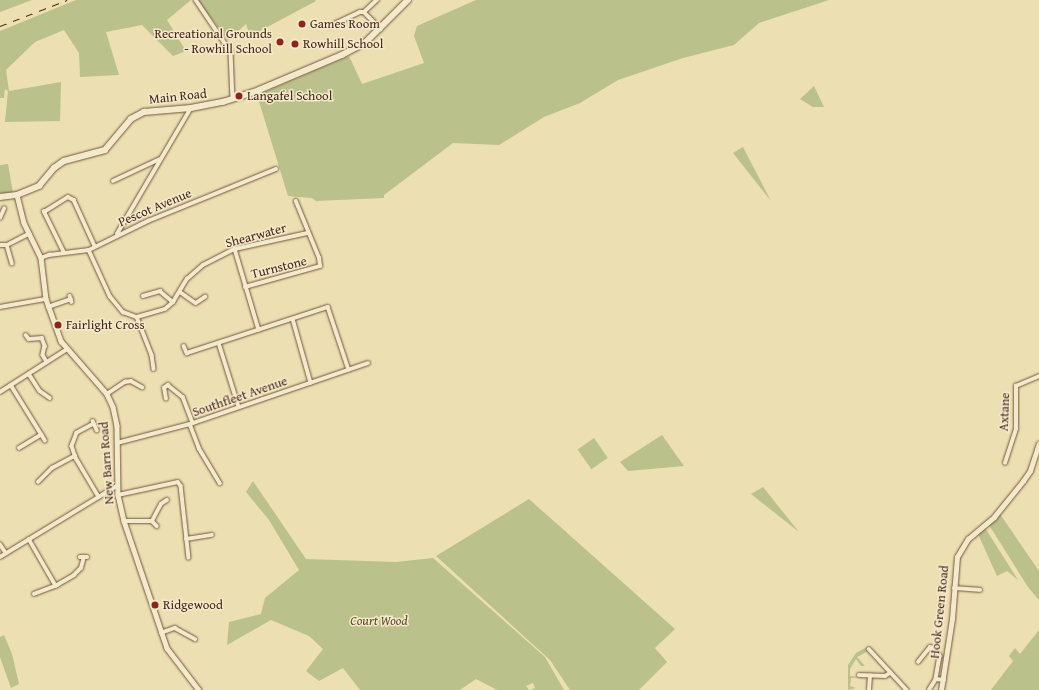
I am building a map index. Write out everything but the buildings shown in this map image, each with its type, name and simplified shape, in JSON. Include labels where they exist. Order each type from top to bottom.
[{"type":"main road","name":"Main Road","points":[[0,197],[17,195],[40,186],[54,168],[64,161],[104,150],[137,115],[151,110],[191,108],[233,99],[342,55],[366,42],[381,29],[408,0]]},
{"type":"street","points":[[196,0],[231,52],[233,99]]},
{"type":"street","points":[[330,26],[364,12],[377,0]]},
{"type":"street","points":[[364,12],[381,29]]},
{"type":"street","points":[[116,235],[191,108]]},
{"type":"street","points":[[113,181],[161,159]]},
{"type":"street","name":"Pescot Avenue","points":[[41,258],[89,250],[116,235],[276,169]]},
{"type":"street","name":"New Barn Road","points":[[17,195],[19,208],[29,234],[41,258],[48,307],[66,350],[107,394],[117,426],[117,486],[124,521],[161,633],[176,663],[199,690]]},
{"type":"street","points":[[64,253],[44,212],[68,197],[74,200],[95,246]]},
{"type":"street","name":"Turnstone","points":[[245,287],[320,266],[319,258],[296,202]]},
{"type":"street","points":[[0,218],[4,209]]},
{"type":"street","name":"Shearwater","points":[[137,317],[166,309],[180,292],[187,279],[203,265],[235,249],[308,233]]},
{"type":"street","points":[[0,245],[7,245],[29,234]]},
{"type":"street","points":[[7,245],[12,263]]},
{"type":"street","points":[[235,249],[245,287],[259,330]]},
{"type":"street","points":[[89,250],[110,296],[123,312],[137,317],[152,355],[154,369]]},
{"type":"street","points":[[143,296],[160,291],[173,302]]},
{"type":"street","points":[[180,292],[196,303],[205,296]]},
{"type":"street","points":[[0,307],[46,299]]},
{"type":"street","points":[[48,307],[71,299]]},
{"type":"street","points":[[184,346],[187,353],[328,307],[349,370]]},
{"type":"street","points":[[293,319],[311,383]]},
{"type":"street","points":[[26,335],[29,339],[42,338],[45,346],[43,355],[47,362]]},
{"type":"street","points":[[219,343],[240,407]]},
{"type":"street","points":[[0,392],[66,350]]},
{"type":"street","name":"Southfleet Avenue","points":[[117,443],[191,424],[368,363]]},
{"type":"street","points":[[29,374],[40,391],[50,398]]},
{"type":"street","name":"Axtane","points":[[1005,463],[1016,429],[1016,386],[1039,376]]},
{"type":"street","points":[[107,394],[125,382],[131,381],[140,386],[135,389]]},
{"type":"street","points":[[166,399],[164,388],[168,385],[183,397],[199,448],[220,483]]},
{"type":"street","points":[[11,386],[45,440]]},
{"type":"street","points":[[97,430],[93,422],[74,437],[72,446],[75,456],[98,497]]},
{"type":"street","points":[[19,448],[41,435]]},
{"type":"street","name":"Hook Green Road","points":[[941,690],[944,680],[955,567],[961,549],[998,513],[1024,481],[1032,466],[1039,444]]},
{"type":"street","points":[[38,482],[57,465],[75,456]]},
{"type":"street","points":[[118,494],[178,482],[181,486],[189,558]]},
{"type":"street","points":[[0,557],[117,486]]},
{"type":"street","points":[[152,521],[161,504],[167,500]]},
{"type":"street","points":[[124,521],[152,521],[157,526]]},
{"type":"street","points":[[186,538],[212,535]]},
{"type":"street","points":[[28,539],[56,586]]},
{"type":"street","points":[[0,544],[6,553]]},
{"type":"street","points":[[34,594],[56,586],[77,573],[83,556]]},
{"type":"street","points":[[954,588],[980,590]]},
{"type":"street","points":[[161,633],[175,628],[195,639]]},
{"type":"street","points":[[918,662],[930,647],[936,649],[940,656],[936,679],[929,690]]},
{"type":"street","points":[[870,649],[890,673],[907,690]]},
{"type":"street","points":[[859,675],[885,676],[890,673]]},
{"type":"street","points":[[869,690],[870,676]]},
{"type":"street","points":[[936,679],[944,680]]},
{"type":"green space","points":[[0,0],[32,0],[0,12]]},
{"type":"green space","points":[[76,0],[191,0],[167,20],[186,51],[173,56],[142,25],[106,32],[119,75],[80,77],[79,53],[64,30],[35,42],[6,70],[9,91],[61,82],[60,121],[5,122],[8,91],[5,89],[4,98],[0,98],[0,31]]},
{"type":"green space","points":[[197,0],[316,1],[250,36],[246,24],[228,40]]},
{"type":"green space","points":[[476,0],[829,0],[759,23],[734,45],[683,58],[618,80],[580,103],[544,117],[499,145],[453,143],[384,195],[384,198],[316,201],[312,198],[288,196],[257,95],[349,56],[362,84],[424,63],[414,36],[417,26]]},
{"type":"green space","points":[[814,86],[824,107],[813,107],[800,99]]},
{"type":"green space","points":[[743,147],[771,201],[733,153]]},
{"type":"green space","points":[[8,164],[13,193],[0,195],[0,165]]},
{"type":"green space","points":[[662,435],[684,466],[628,471],[620,462]]},
{"type":"green space","points":[[594,438],[608,458],[591,469],[578,449]]},
{"type":"green space","name":"Court Wood","points":[[253,481],[306,559],[396,562],[433,558],[545,657],[564,690],[530,690],[535,688],[533,683],[526,686],[529,690],[497,690],[476,679],[460,690],[360,690],[343,668],[319,681],[306,671],[323,649],[309,636],[271,620],[227,645],[229,622],[261,614],[265,598],[299,570],[269,520],[246,492]]},
{"type":"green space","points":[[763,487],[799,532],[751,494]]},
{"type":"green space","points":[[529,499],[675,629],[655,648],[667,662],[639,690],[570,690],[550,660],[436,556]]},
{"type":"green space","points":[[1000,514],[1039,571],[1039,600],[1028,587],[989,525]]},
{"type":"green space","points":[[985,529],[1018,580],[1007,571],[997,576],[978,534]]},
{"type":"green space","points":[[1039,630],[1039,690],[991,690],[1013,661],[1009,656],[1015,648],[1020,654]]},
{"type":"green space","points":[[4,635],[12,654],[19,684],[11,688],[0,657],[0,637]]},
{"type":"green space","points":[[867,647],[866,650],[868,650],[871,653],[868,651],[857,657],[865,666],[861,666],[856,659],[850,669],[850,676],[861,677],[851,678],[850,686],[856,688],[848,690],[848,665],[856,653]]},
{"type":"railway","points":[[0,26],[67,0]]},
{"type":"place","name":"Games Room","points":[[302,24]]},
{"type":"place","name":"Recreational Grounds - Rowhill School","points":[[280,42]]},
{"type":"place","name":"Rowhill School","points":[[295,44]]},
{"type":"place","name":"Langafel School","points":[[239,96]]},
{"type":"place","name":"Fairlight Cross","points":[[58,325]]},
{"type":"place","name":"Ridgewood","points":[[155,605]]}]
